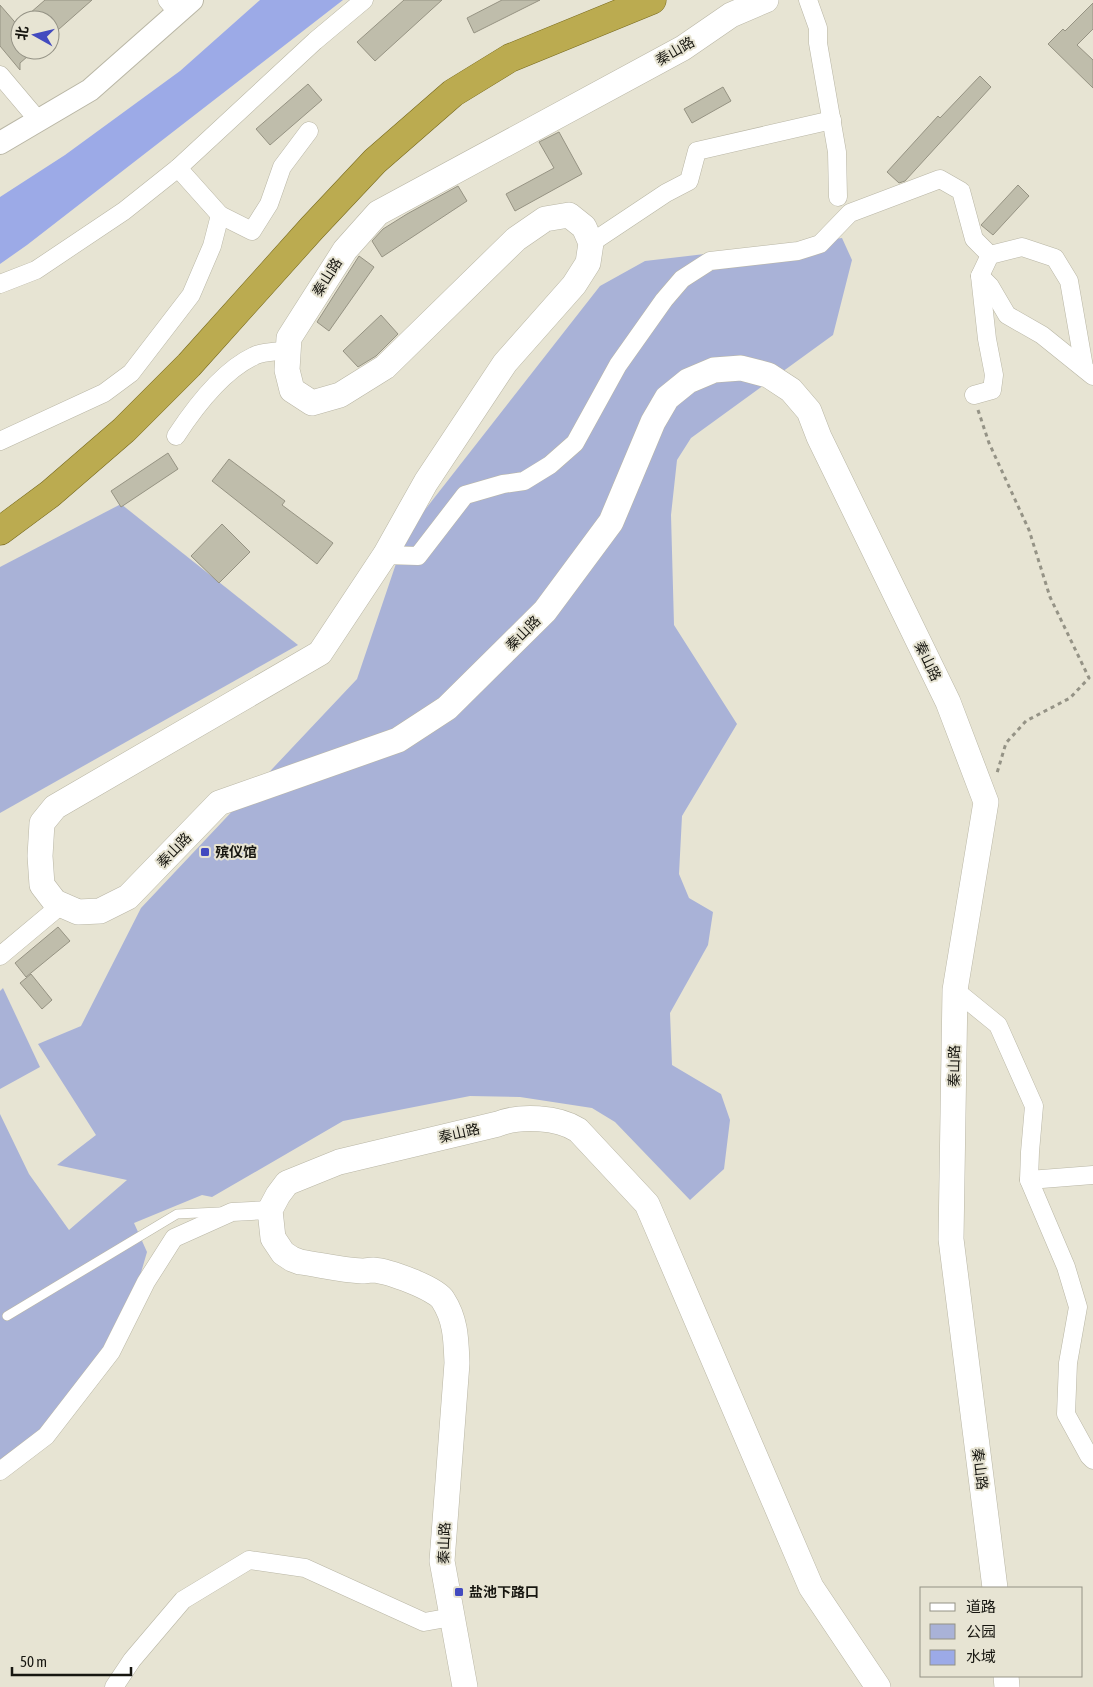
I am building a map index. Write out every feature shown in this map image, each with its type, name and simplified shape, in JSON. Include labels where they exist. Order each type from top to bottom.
[{"type":"highway","points":[[0,515],[78,452],[147,388],[366,151],[444,81],[503,46],[614,0]]},
{"type":"highway","points":[[0,531],[50,494],[130,424],[189,365],[375,161],[452,93],[510,58],[652,0]]},
{"type":"main road","name":"秦山路","points":[[766,0],[731,16],[683,48],[378,213],[345,250],[289,338],[286,370],[292,390],[312,403],[340,395],[385,367],[516,239],[545,219],[569,215],[584,227],[591,243],[588,263],[574,285],[505,363],[426,482],[386,555],[320,653],[55,807],[42,823],[40,856],[42,885],[55,902],[61,905],[78,912],[100,911],[128,897],[219,803],[398,740],[448,708],[545,611],[611,522],[653,422],[667,398],[688,380],[714,370],[741,368],[768,375],[791,390],[809,411],[823,446],[948,702],[986,802],[955,990],[951,1239],[995,1587]]},
{"type":"main road","name":"秦山路","points":[[465,1687],[442,1561],[457,1363],[456,1336],[451,1315],[442,1298],[426,1288],[400,1277],[374,1270],[362,1271],[300,1262],[292,1259],[283,1253],[273,1238],[270,1210],[287,1183],[339,1162],[508,1120],[546,1119],[570,1125],[578,1130],[647,1204],[811,1587],[878,1687]]},
{"type":"street","points":[[0,284],[36,270],[124,211],[178,168],[315,42],[364,0]]},
{"type":"street","points":[[808,0],[818,28],[818,43],[837,152],[838,197]]},
{"type":"street","points":[[0,143],[90,90],[179,4]]},
{"type":"street","points":[[0,75],[38,120]]},
{"type":"street","points":[[591,243],[666,193],[689,181],[697,150],[832,120]]},
{"type":"street","points":[[178,168],[220,214],[252,231],[269,204],[282,167],[309,131]]},
{"type":"street","points":[[386,555],[418,556],[465,495],[524,480],[550,465],[574,443],[618,365],[664,300],[682,279],[710,261],[798,251],[820,244],[850,213],[940,179],[961,190],[974,239],[990,255]]},
{"type":"street","points":[[0,441],[104,393],[131,373],[192,295],[212,246],[220,214]]},
{"type":"street","points":[[990,255],[1022,247],[1055,258],[1069,281],[1088,371]]},
{"type":"street","points":[[974,395],[992,390],[994,375],[987,339],[980,276],[990,255]]},
{"type":"street","points":[[980,276],[990,286],[1007,315],[1042,335],[1088,371]]},
{"type":"street","points":[[176,436],[192,412],[230,371],[255,355],[288,350]]},
{"type":"street","points":[[0,956],[61,905]]},
{"type":"street","points":[[955,990],[998,1025],[1034,1106],[1029,1180],[1066,1267],[1078,1308],[1068,1363],[1066,1414],[1093,1460]]},
{"type":"street","points":[[1029,1180],[1093,1175]]},
{"type":"street","points":[[0,1471],[46,1436],[111,1352],[146,1282],[174,1238],[232,1212],[270,1210]]},
{"type":"street","points":[[114,1687],[132,1660],[182,1600],[249,1560],[305,1568],[424,1622],[452,1617]]},
{"type":"lane","points":[[7,1316],[177,1214],[232,1212]]},
{"type":"path","points":[[974,395],[989,443],[1029,530],[1050,596],[1089,678],[1070,698],[1026,721],[1006,743],[986,802]]},
{"type":"green space","points":[[842,238],[852,260],[833,335],[691,438],[677,460],[671,515],[674,625],[737,724],[682,816],[679,874],[689,898],[713,912],[708,945],[670,1013],[672,1065],[721,1094],[730,1120],[724,1169],[690,1200],[615,1122],[592,1108],[520,1097],[470,1096],[343,1121],[212,1197],[202,1195],[134,1223],[147,1252],[127,1321],[110,1353],[21,1451],[0,1463],[0,1114],[29,1174],[69,1230],[127,1180],[57,1165],[96,1135],[38,1044],[81,1026],[141,908],[357,679],[406,534],[600,286],[645,261]]},
{"type":"green space","points":[[121,504],[298,645],[0,813],[0,567]]},
{"type":"green space","points":[[3,988],[40,1067],[0,1089],[0,991]]},
{"type":"water","points":[[260,0],[343,0],[0,264],[0,197],[65,155],[180,71]]},
{"type":"building","points":[[45,0],[92,0],[60,28],[60,10],[34,10]]},
{"type":"building","points":[[404,0],[442,0],[375,61],[357,42]]},
{"type":"building","points":[[502,0],[540,0],[474,33],[467,18]]},
{"type":"building","points":[[1093,3],[1093,29],[1077,45],[1093,60],[1093,88],[1048,44],[1063,29],[1065,31]]},
{"type":"building","points":[[0,5],[10,16],[10,58],[0,46]]},
{"type":"building","points":[[12,60],[23,60],[20,63],[20,70]]},
{"type":"building","points":[[980,76],[991,87],[905,181],[899,183],[887,172],[938,116],[940,118]]},
{"type":"building","points":[[308,84],[322,100],[270,145],[256,129]]},
{"type":"building","points":[[723,87],[731,101],[692,123],[684,109]]},
{"type":"building","points":[[559,132],[582,174],[515,211],[506,194],[554,168],[539,142]]},
{"type":"building","points":[[1018,185],[1029,196],[993,235],[981,225]]},
{"type":"building","points":[[458,186],[467,201],[382,257],[372,241],[383,229]]},
{"type":"building","points":[[359,256],[374,267],[329,331],[317,322]]},
{"type":"building","points":[[381,315],[398,334],[376,356],[358,367],[343,351]]},
{"type":"building","points":[[168,453],[178,469],[121,507],[111,491]]},
{"type":"building","points":[[229,459],[285,501],[282,505],[333,543],[317,564],[212,481]]},
{"type":"building","points":[[222,524],[250,552],[219,583],[191,556]]},
{"type":"building","points":[[58,927],[70,941],[26,977],[15,963]]},
{"type":"building","points":[[31,974],[52,1000],[42,1009],[20,983]]},
{"type":"place","name":"殡仪馆","points":[[205,852]]},
{"type":"place","name":"盐池下路口","points":[[459,1592]]}]
